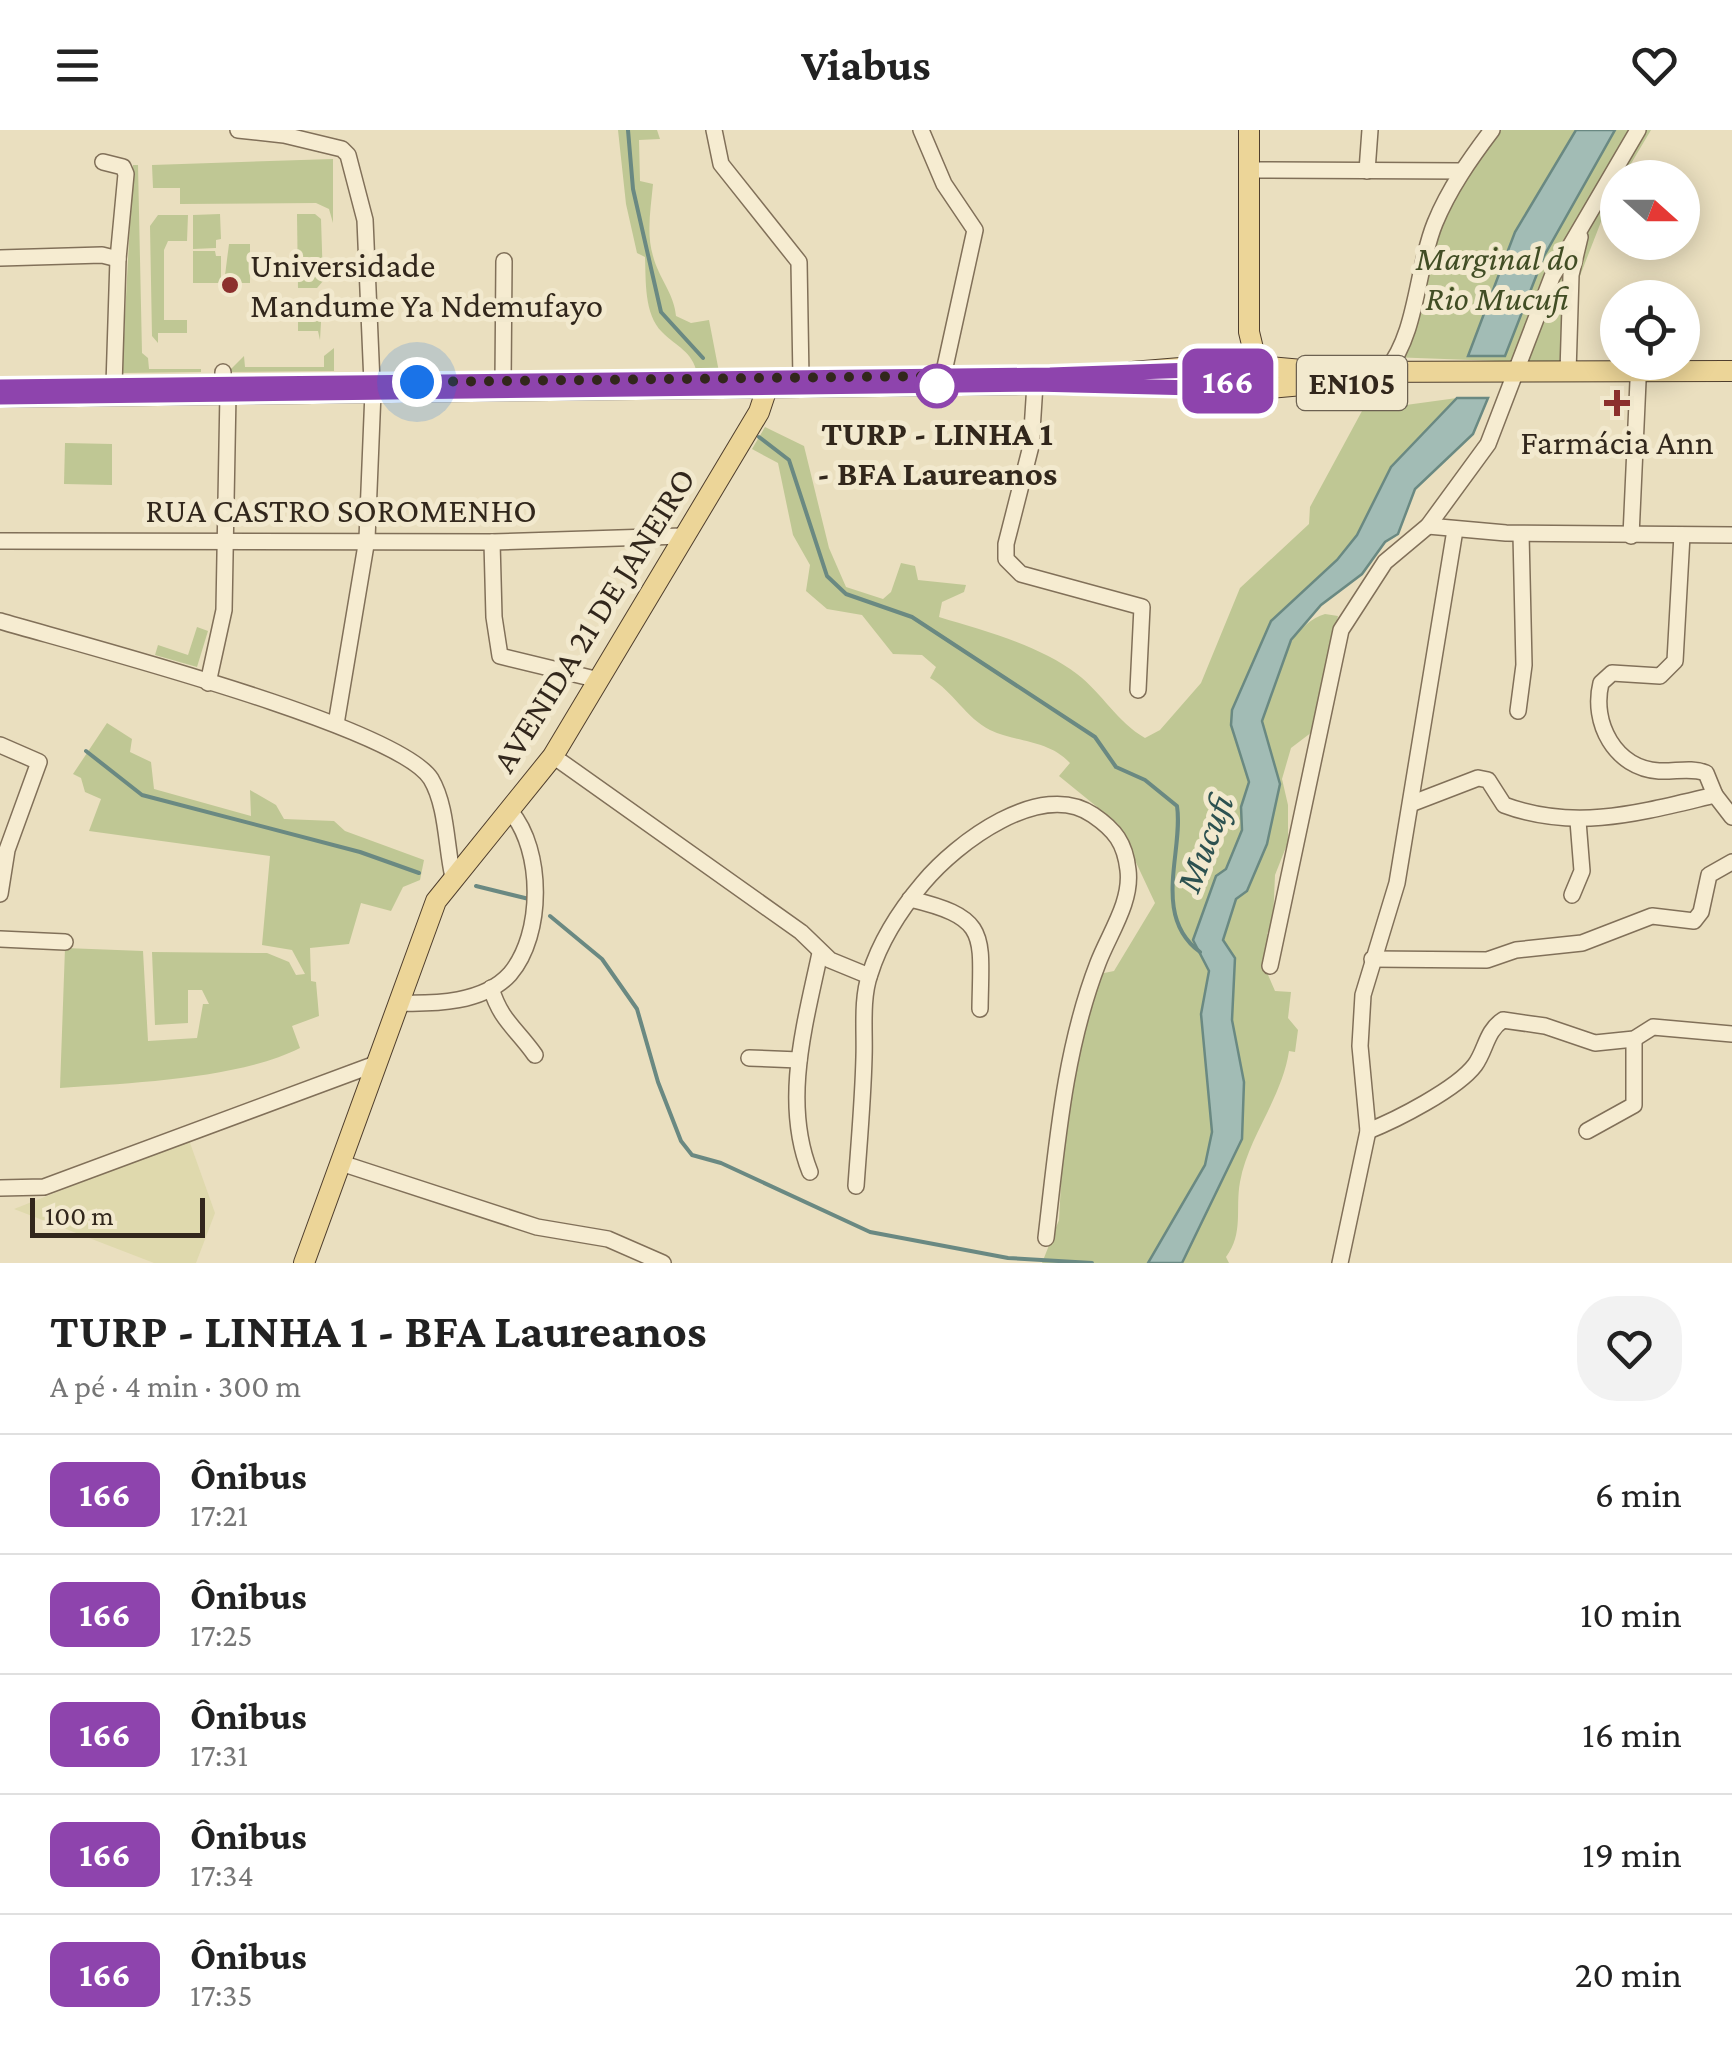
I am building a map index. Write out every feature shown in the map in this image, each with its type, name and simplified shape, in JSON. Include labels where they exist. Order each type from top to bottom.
[{"type":"main road","points":[[1249,130],[1249,332],[1258,364]]},
{"type":"main road","points":[[1242,390],[1226,375],[1249,332]]},
{"type":"main road","name":"EN105","points":[[373,387],[1193,370],[1247,356],[1258,364],[1456,377]]},
{"type":"main road","name":"EN105","points":[[1242,390],[1258,383],[1258,364]]},
{"type":"main road","name":"EN105","points":[[1510,377],[1568,372],[1732,371]]},
{"type":"main road","name":"EN105","points":[[0,387],[225,383],[767,388],[1034,384],[1242,390],[1456,377],[1732,381]]},
{"type":"main road","name":"EN105","points":[[0,397],[225,383]]},
{"type":"main road","name":"AVENIDA 21 DE JANEIRO","points":[[304,1263],[400,1003],[424,926],[453,876],[511,812],[553,756],[759,412],[767,388]]},
{"type":"street","points":[[238,130],[284,134],[342,149],[348,155],[365,220],[373,387],[367,539],[336,724]]},
{"type":"street","points":[[714,130],[721,164],[799,262],[801,379]]},
{"type":"street","points":[[921,130],[944,184],[975,230],[944,376]]},
{"type":"street","points":[[1366,171],[1370,130]]},
{"type":"street","points":[[1386,371],[1400,348],[1434,224],[1461,171],[1492,130]]},
{"type":"street","points":[[1270,966],[1341,630],[1384,562],[1428,526],[1488,444],[1510,377],[1552,277],[1585,214],[1638,130]]},
{"type":"street","points":[[103,162],[123,167],[126,174],[118,259],[114,386]]},
{"type":"street","points":[[1249,170],[1461,171]]},
{"type":"street","points":[[1568,372],[1571,276],[1585,214]]},
{"type":"street","points":[[0,258],[102,255],[118,259]]},
{"type":"street","points":[[503,382],[504,261]]},
{"type":"street","points":[[1408,319],[1406,350],[1417,372]]},
{"type":"street","points":[[1631,536],[1638,381]]},
{"type":"street","points":[[208,683],[224,610],[225,383]]},
{"type":"street","points":[[1034,384],[1031,446],[1006,544],[1006,559],[1021,574],[1142,608],[1138,690]]},
{"type":"street","points":[[1428,526],[1520,534],[1732,535]]},
{"type":"street","points":[[1340,1263],[1368,1131],[1360,1046],[1363,995],[1397,883],[1413,803],[1455,530]]},
{"type":"street","points":[[1518,711],[1524,665],[1520,534]]},
{"type":"street","points":[[1682,535],[1675,662],[1660,676],[1612,674],[1601,683],[1597,700],[1607,738],[1631,763],[1657,771],[1697,769],[1712,781],[1715,795],[1732,817]]},
{"type":"street","name":"RUA CASTRO SOROMENHO","points":[[0,541],[492,542],[682,536]]},
{"type":"street","points":[[492,542],[494,617],[500,656],[598,680]]},
{"type":"street","points":[[0,621],[336,724],[400,754],[430,778],[453,876]]},
{"type":"street","points":[[0,746],[39,762],[4,849],[0,894]]},
{"type":"street","points":[[553,756],[800,932],[820,953],[868,976]]},
{"type":"street","points":[[1413,803],[1484,778],[1504,805],[1578,821],[1624,816],[1715,795]]},
{"type":"street","points":[[856,1186],[868,976],[910,899],[948,858],[1033,808],[1068,804],[1085,810],[1114,830],[1124,847],[1129,875],[1124,905],[1090,985],[1067,1074],[1046,1238]]},
{"type":"street","points":[[400,1003],[442,1004],[490,988],[510,974],[522,950],[535,898],[527,832],[511,812]]},
{"type":"street","points":[[1572,895],[1582,871],[1578,821]]},
{"type":"street","points":[[1372,959],[1487,960],[1516,950],[1582,943],[1652,916],[1694,921],[1709,875],[1732,862]]},
{"type":"street","points":[[910,899],[948,908],[973,926],[980,944],[980,1008]]},
{"type":"street","points":[[0,939],[65,942]]},
{"type":"street","points":[[810,1172],[797,1128],[799,1060],[820,953]]},
{"type":"street","points":[[490,988],[505,1024],[519,1032],[535,1055]]},
{"type":"street","points":[[1368,1131],[1457,1081],[1474,1066],[1494,1026],[1503,1020],[1545,1026],[1595,1043],[1634,1039],[1653,1027],[1732,1034]]},
{"type":"street","points":[[1587,1131],[1634,1105],[1634,1039]]},
{"type":"street","points":[[749,1058],[799,1060]]},
{"type":"street","points":[[0,1188],[44,1188],[378,1062]]},
{"type":"street","points":[[341,1163],[537,1227],[608,1239],[663,1263]]},
{"type":"shaded area","points":[[189,1140],[215,1213],[196,1263],[154,1263],[14,1209]]},
{"type":"green space","points":[[618,130],[657,130],[660,139],[639,140],[640,181],[653,184],[649,229],[653,256],[676,316],[691,323],[709,320],[719,372],[697,373],[688,354],[662,332],[652,316],[645,257],[637,253],[626,204]]},
{"type":"green space","name":"Marginal do Rio Mucufi","points":[[1485,130],[1651,130],[1633,160],[1600,160],[1600,224],[1578,281],[1577,364],[1390,357],[1446,181]]},
{"type":"green space","points":[[333,159],[333,223],[329,209],[316,203],[180,204],[180,188],[153,188],[152,165]]},
{"type":"green space","points":[[133,165],[138,165],[142,353],[148,358],[149,369],[201,372],[122,373]]},
{"type":"green space","points":[[220,214],[221,239],[216,240],[216,248],[193,249],[193,215]]},
{"type":"green space","points":[[297,214],[315,214],[321,219],[323,281],[317,288],[298,288]]},
{"type":"green space","points":[[158,215],[188,215],[187,241],[168,241],[164,250],[164,320],[187,320],[187,333],[158,333],[158,343],[152,336],[150,226]]},
{"type":"green space","points":[[229,244],[250,244],[250,283],[224,283]]},
{"type":"green space","points":[[193,251],[215,251],[216,256],[221,256],[221,283],[193,283]]},
{"type":"green space","points":[[298,301],[322,304],[320,340],[318,331],[298,331]]},
{"type":"green space","points":[[334,348],[334,371],[228,372],[244,356],[245,367],[324,367],[324,356]]},
{"type":"green space","points":[[1457,398],[1391,467],[1357,535],[1337,560],[1271,621],[1255,666],[1240,755],[1249,782],[1241,807],[1242,830],[1226,869],[1216,876],[1193,940],[1209,971],[1201,1014],[1212,1132],[1205,1165],[1148,1263],[1042,1263],[1059,1220],[1067,1074],[1099,974],[1114,971],[1155,903],[1118,824],[1059,776],[1070,763],[1052,750],[981,725],[930,678],[936,667],[922,655],[893,654],[862,615],[827,609],[806,591],[810,565],[793,535],[778,463],[752,449],[765,427],[804,446],[829,548],[846,587],[883,599],[891,592],[901,563],[915,566],[918,580],[966,585],[964,592],[942,602],[939,617],[1011,640],[1062,664],[1145,738],[1160,730],[1201,683],[1240,588],[1309,524],[1310,507],[1362,411]]},
{"type":"green space","points":[[65,443],[112,444],[112,485],[64,484]]},
{"type":"green space","points":[[1325,614],[1338,616],[1312,732],[1291,748],[1282,779],[1288,805],[1288,842],[1275,875],[1273,921],[1267,934],[1272,937],[1265,968],[1275,991],[1291,992],[1288,1018],[1298,1030],[1295,1052],[1289,1051],[1280,1085],[1244,1165],[1237,1230],[1226,1257],[1229,1263],[1182,1263],[1219,1184],[1244,1082],[1232,1020],[1235,958],[1223,940],[1237,897],[1258,739],[1282,659],[1301,630]]},
{"type":"green space","points":[[197,627],[208,631],[197,667],[155,655],[158,645],[188,655]]},
{"type":"green space","points":[[107,723],[132,739],[130,752],[151,762],[154,789],[251,816],[250,790],[276,805],[284,819],[334,821],[345,831],[424,860],[420,880],[403,887],[391,911],[361,903],[349,944],[310,948],[311,981],[316,982],[319,1016],[292,1026],[300,1048],[215,1073],[60,1088],[65,948],[143,951],[148,1041],[197,1038],[203,1004],[209,1004],[202,990],[188,990],[188,1023],[155,1025],[152,952],[267,953],[289,962],[296,975],[305,974],[292,950],[262,945],[270,856],[89,831],[101,799],[85,792],[81,778],[73,774]]},
{"type":"water","points":[[1576,130],[1615,130],[1544,256],[1505,356],[1468,356],[1515,232]]},
{"type":"water","points":[[1457,398],[1488,398],[1473,434],[1415,489],[1398,534],[1385,542],[1362,574],[1321,605],[1291,640],[1262,721],[1280,784],[1267,844],[1247,891],[1236,899],[1223,940],[1235,958],[1232,1020],[1244,1082],[1242,1139],[1182,1263],[1148,1263],[1205,1165],[1212,1132],[1201,1014],[1209,971],[1193,940],[1216,876],[1226,869],[1242,830],[1241,807],[1249,782],[1231,725],[1232,710],[1271,621],[1337,560],[1357,535],[1391,467]]},
{"type":"waterway","points":[[628,130],[633,189],[661,312],[703,358]]},
{"type":"waterway","name":"Mucufi","points":[[759,437],[789,460],[827,576],[846,594],[912,617],[1095,737],[1116,767],[1145,780],[1177,806],[1173,902],[1185,937],[1200,952]]},
{"type":"waterway","points":[[86,751],[142,795],[360,852],[419,873]]},
{"type":"waterway","points":[[476,886],[529,899]]},
{"type":"waterway","points":[[550,916],[602,959],[637,1009],[658,1082],[681,1141],[692,1155],[721,1163],[870,1232],[1008,1258],[1092,1263]]},
{"type":"bus line","name":"166","points":[[0,387],[1050,375],[1211,369],[1229,364],[1226,375],[1236,389],[1034,384],[0,397]]},
{"type":"place","name":"Universidade Mandume Ya Ndemufayo","points":[[230,285]]},
{"type":"place","name":"TURP - LINHA 1 - BFA Laureanos","points":[[937,386]]},
{"type":"place","name":"Farmácia Ann","points":[[1617,403]]},
{"type":"route","points":[[417,382],[936,376],[937,386]]}]
